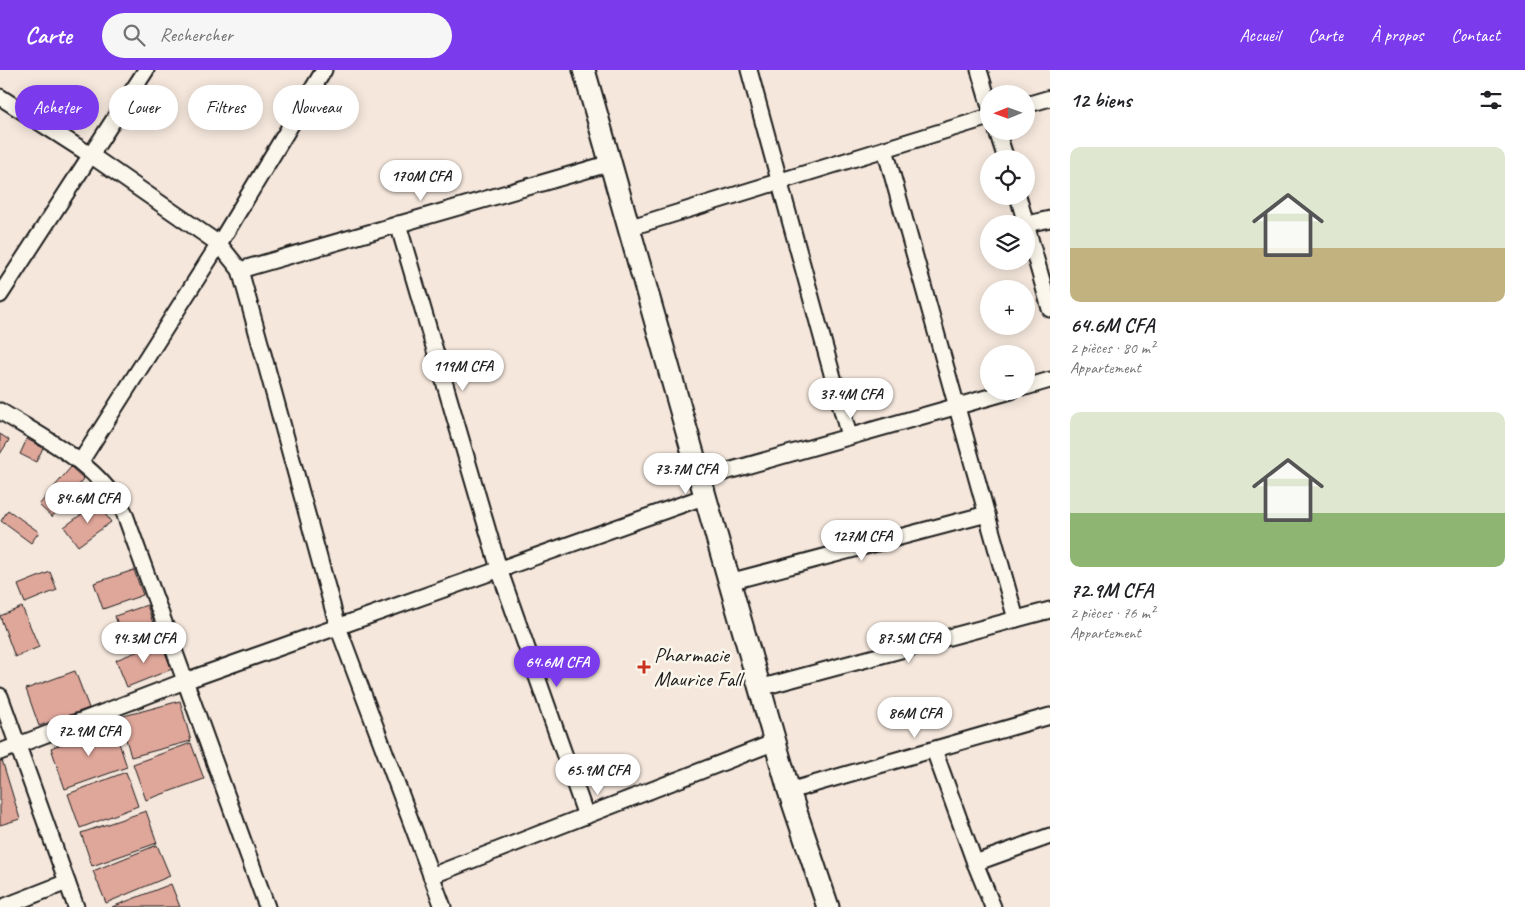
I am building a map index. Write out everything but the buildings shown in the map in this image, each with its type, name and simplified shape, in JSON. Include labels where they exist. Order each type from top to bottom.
[{"type":"main road","points":[[584,70],[789,791],[828,907]]},
{"type":"street","points":[[0,295],[92,156],[146,70]]},
{"type":"street","points":[[81,461],[219,244],[324,70]]},
{"type":"street","points":[[749,70],[848,436]]},
{"type":"street","points":[[978,70],[983,85]]},
{"type":"street","points":[[0,97],[92,156],[219,244],[240,270],[338,627],[443,907]]},
{"type":"street","points":[[1035,102],[1050,98]]},
{"type":"street","points":[[628,228],[980,120]]},
{"type":"street","points":[[885,149],[1016,619]]},
{"type":"street","points":[[240,270],[610,163]]},
{"type":"street","points":[[1035,222],[1050,219]]},
{"type":"street","points":[[398,224],[499,569],[586,816]]},
{"type":"street","points":[[1035,254],[1050,309]]},
{"type":"street","points":[[1035,384],[1050,380]]},
{"type":"street","points":[[0,752],[185,681],[499,569],[703,488],[848,436],[980,400]]},
{"type":"street","points":[[0,411],[81,461],[113,494],[124,512],[267,907]]},
{"type":"street","points":[[730,582],[987,514]]},
{"type":"street","points":[[759,688],[1050,610]]},
{"type":"street","points":[[0,696],[76,907]]},
{"type":"street","points":[[789,791],[1050,716]]},
{"type":"street","points":[[431,876],[775,742]]},
{"type":"street","points":[[934,750],[974,864],[993,907]]},
{"type":"street","points":[[974,864],[1050,836]]},
{"type":"street","points":[[3,907],[67,882]]},
{"type":"place","name":"Pharmacie Maurice Fall","points":[[644,667]]}]
